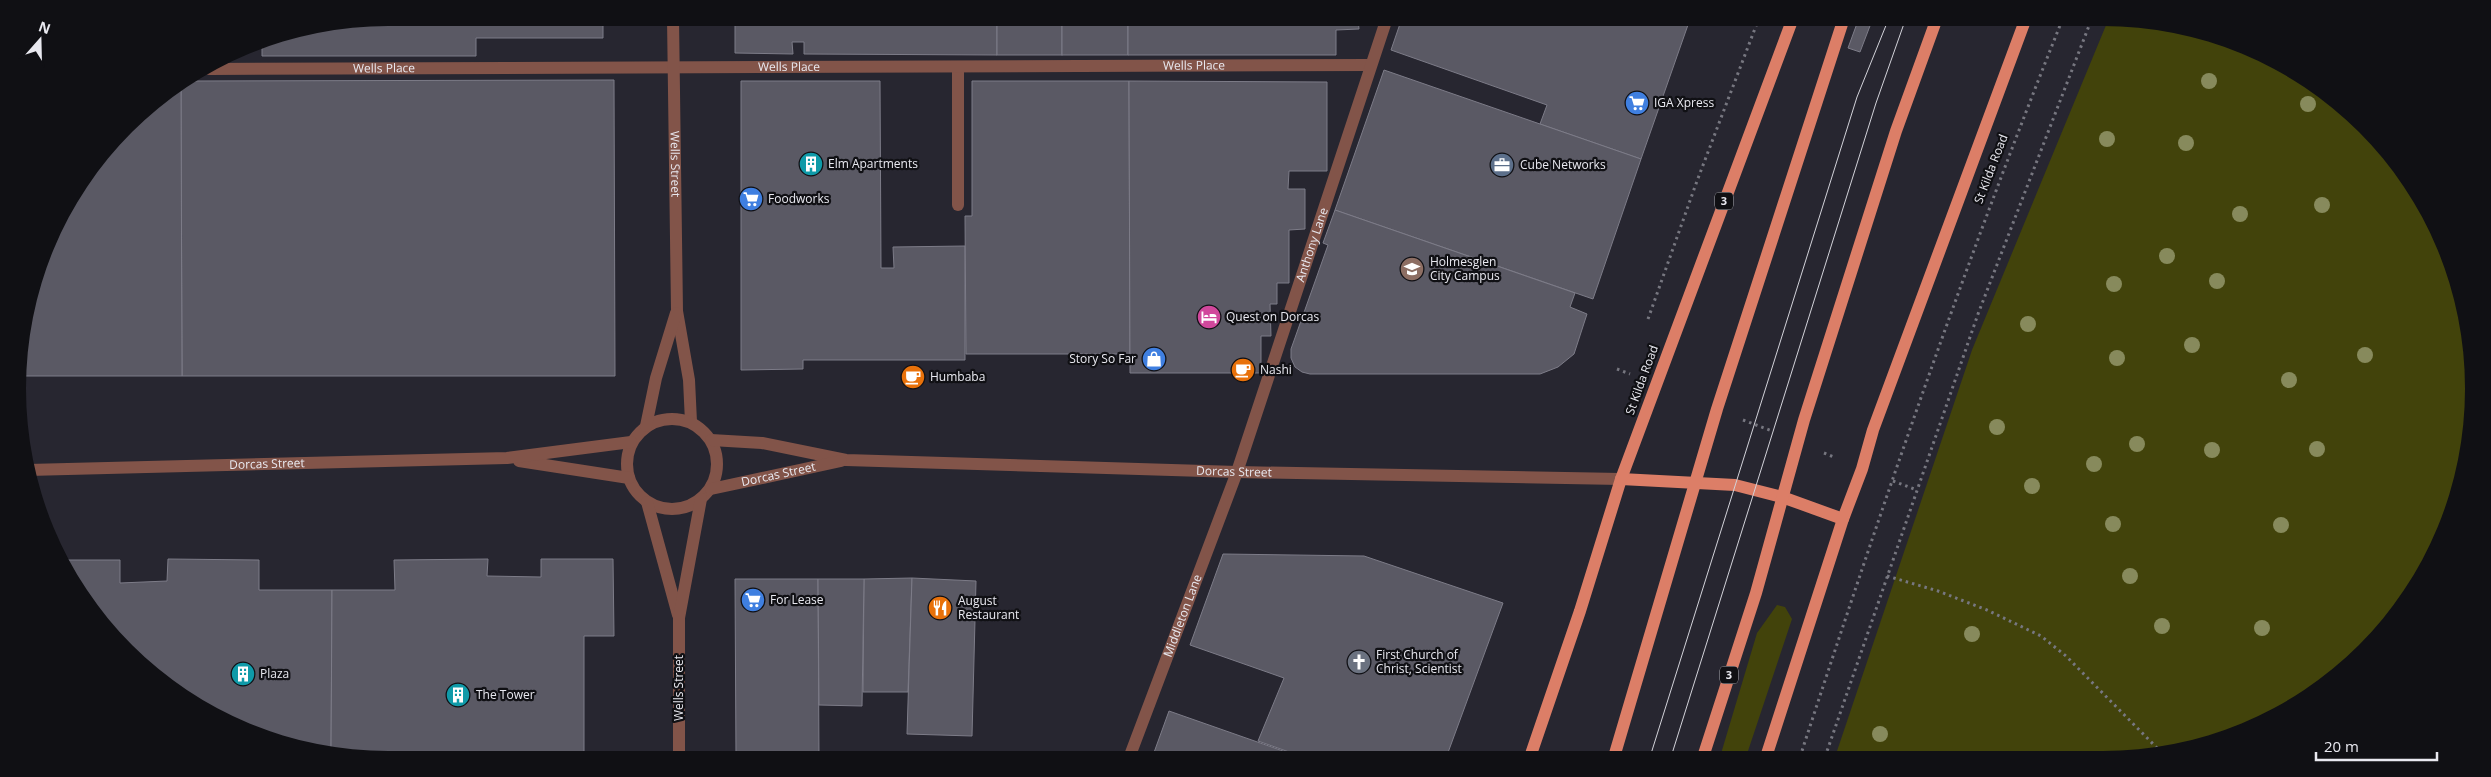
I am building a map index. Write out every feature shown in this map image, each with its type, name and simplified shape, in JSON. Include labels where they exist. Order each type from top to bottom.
[{"type":"main road","name":"St Kilda Road","points":[[1532,751],[1580,611],[1621,479],[1790,26]]},
{"type":"main road","points":[[1616,751],[1717,409],[1841,26]]},
{"type":"main road","name":"3","points":[[1704,751],[1756,594],[1798,442],[1896,131],[1935,26]]},
{"type":"main road","name":"St Kilda Road","points":[[1768,751],[1843,520],[1862,469],[1874,425],[2023,26]]},
{"type":"main road","points":[[1621,479],[1695,481],[1735,485],[1782,497],[1843,520]]},
{"type":"street","name":"Wells Street","points":[[673,26],[677,311],[689,380],[691,422]]},
{"type":"street","name":"Anthony Lane","points":[[1237,472],[1384,26]]},
{"type":"street","name":"Wells Place","points":[[219,69],[1370,65]]},
{"type":"street","points":[[958,67],[958,205]]},
{"type":"street","name":"Wells Street","points":[[646,426],[656,378],[677,311]]},
{"type":"street","points":[[676,419],[691,422],[711,440],[716,452],[718,465],[711,488],[701,499],[689,506],[675,510],[660,508],[647,502],[635,492],[628,478],[627,460],[632,442],[646,426],[660,420],[676,419]]},
{"type":"street","name":"Dorcas Street","points":[[711,440],[762,443],[846,460],[1237,472],[1621,479]]},
{"type":"street","name":"Dorcas Street","points":[[36,470],[506,458],[632,442]]},
{"type":"street","name":"Dorcas Street","points":[[506,458],[628,478]]},
{"type":"street","name":"Dorcas Street","points":[[711,488],[846,460]]},
{"type":"street","name":"Middleton Lane","points":[[1132,751],[1237,472]]},
{"type":"street","name":"Wells Street","points":[[679,751],[679,618],[701,499]]},
{"type":"street","name":"Wells Street","points":[[647,502],[679,618]]},
{"type":"path","name":"St Kilda Road","points":[[1802,751],[1973,256],[2060,26]]},
{"type":"path","points":[[1827,751],[1984,298],[2089,26]]},
{"type":"path","points":[[1617,369],[1655,385]]},
{"type":"path","points":[[1717,409],[1917,490]]},
{"type":"path","points":[[1887,576],[1938,591],[1987,610],[2041,636],[2066,656],[2156,747]]},
{"type":"shaded area","points":[[2106,26],[2150,29],[2219,45],[2284,75],[2304,87],[2341,116],[2359,132],[2390,168],[2404,187],[2427,228],[2446,272],[2458,318],[2464,365],[2465,388],[2462,436],[2446,505],[2427,549],[2404,590],[2359,645],[2304,690],[2263,713],[2219,732],[2173,744],[2126,750],[1837,751],[1972,350]]},
{"type":"shaded area","points":[[1777,605],[1785,607],[1792,619],[1748,751],[1722,751],[1757,633]]},
{"type":"building","points":[[388,26],[603,26],[603,38],[476,38],[476,56],[262,56],[262,49],[272,45],[341,29]]},
{"type":"building","points":[[735,26],[997,26],[997,55],[804,54],[804,42],[792,42],[793,54],[735,53]]},
{"type":"building","points":[[997,26],[1062,26],[1062,55],[997,55]]},
{"type":"building","points":[[1062,26],[1128,26],[1128,55],[1062,55]]},
{"type":"building","points":[[1128,26],[1359,26],[1359,29],[1336,30],[1336,55],[1128,55]]},
{"type":"building","points":[[1399,26],[1688,26],[1641,159],[1540,124],[1547,105],[1391,50]]},
{"type":"building","points":[[1856,26],[1870,26],[1860,52],[1848,48]]},
{"type":"building","points":[[1384,70],[1641,159],[1593,299],[1335,210]]},
{"type":"building","points":[[614,80],[615,376],[182,376],[181,91],[197,81]]},
{"type":"building","name":"Elm Apartments","points":[[741,81],[880,81],[881,268],[894,268],[893,247],[965,246],[965,360],[803,360],[803,369],[741,370]]},
{"type":"building","points":[[972,81],[1129,81],[1130,354],[966,354],[965,216],[972,216]]},
{"type":"building","points":[[1129,81],[1327,82],[1327,171],[1289,171],[1288,189],[1305,189],[1305,229],[1289,230],[1289,283],[1277,283],[1277,304],[1270,304],[1271,336],[1261,336],[1261,373],[1130,373]]},
{"type":"building","points":[[181,91],[182,376],[27,376],[33,318],[45,272],[75,207],[101,168],[132,132]]},
{"type":"building","name":"Holmesglen City Campus","points":[[1335,210],[1575,293],[1570,307],[1587,314],[1574,354],[1558,367],[1540,374],[1310,374],[1302,372],[1295,367],[1291,358],[1291,349],[1328,245],[1323,243]]},
{"type":"building","name":"First Church of Christ, Scientist","points":[[1223,554],[1364,556],[1503,603],[1449,751],[1286,751],[1258,741],[1284,678],[1190,645]]},
{"type":"building","name":"Plaza","points":[[168,559],[259,560],[259,590],[332,590],[331,746],[272,732],[228,713],[187,690],[132,645],[87,590],[70,560],[120,560],[120,583],[167,581]]},
{"type":"building","name":"The Tower","points":[[488,559],[487,576],[541,577],[541,559],[613,559],[614,636],[584,636],[584,751],[388,751],[331,746],[332,590],[395,590],[394,560]]},
{"type":"building","points":[[912,578],[908,692],[863,692],[864,579]]},
{"type":"building","points":[[912,578],[976,581],[972,736],[907,734]]},
{"type":"building","points":[[735,579],[818,579],[819,751],[736,751]]},
{"type":"building","points":[[818,579],[864,579],[862,706],[819,705]]},
{"type":"building","points":[[1169,711],[1283,751],[1155,751]]},
{"type":"tram line","points":[[1652,751],[1857,97],[1886,26]]},
{"type":"tram line","points":[[1673,751],[1876,103],[1903,26]]},
{"type":"place","name":"IGA Xpress","points":[[1637,103]]},
{"type":"place","name":"Elm Apartments","points":[[811,164]]},
{"type":"place","name":"Cube Networks","points":[[1502,165]]},
{"type":"place","name":"Foodworks","points":[[751,199]]},
{"type":"place","name":"Holmesglen City Campus","points":[[1412,269]]},
{"type":"place","name":"Quest on Dorcas","points":[[1209,317]]},
{"type":"place","name":"Story So Far","points":[[1154,359]]},
{"type":"place","name":"Nashi","points":[[1243,370]]},
{"type":"place","name":"Humbaba","points":[[913,377]]},
{"type":"place","name":"For Lease","points":[[753,600]]},
{"type":"place","name":"August Restaurant","points":[[940,608]]},
{"type":"place","name":"First Church of Christ, Scientist","points":[[1359,662]]},
{"type":"place","name":"Plaza","points":[[243,674]]},
{"type":"place","name":"The Tower","points":[[458,695]]}]
